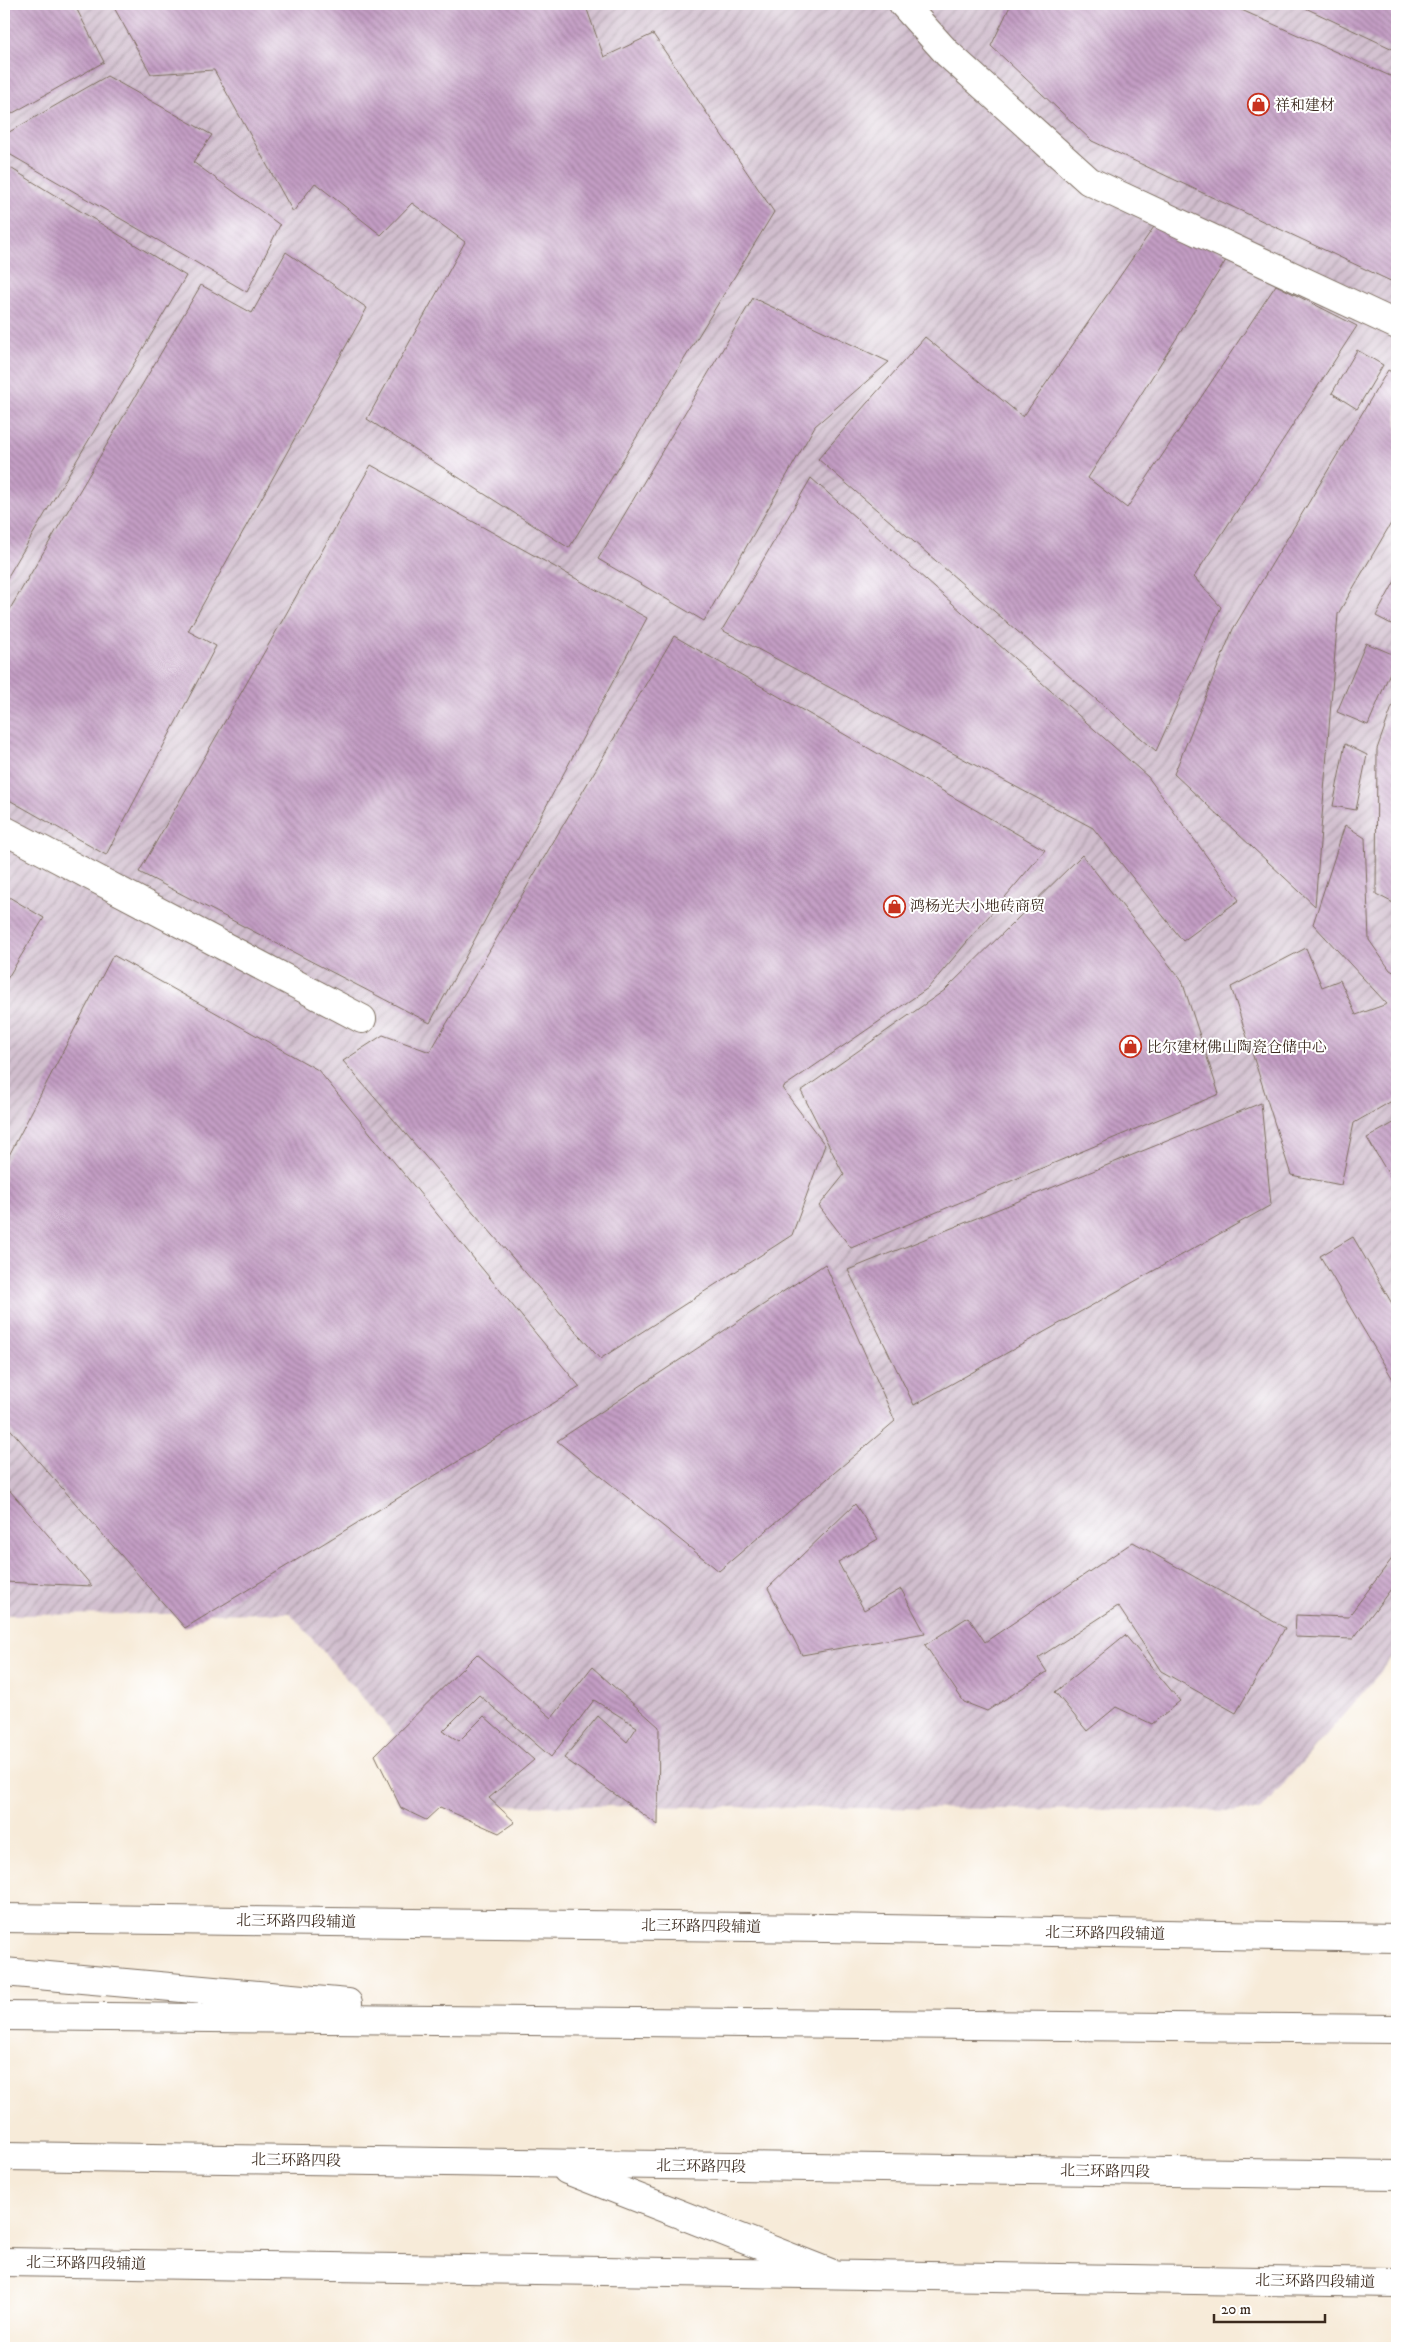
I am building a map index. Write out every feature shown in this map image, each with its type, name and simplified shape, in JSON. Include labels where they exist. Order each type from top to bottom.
[{"type":"main road","points":[[903,4],[947,53],[1089,181],[1397,325]]},
{"type":"main road","points":[[4,830],[362,1019]]},
{"type":"main road","name":"北三环路四段辅道","points":[[4,1918],[836,1928],[1397,1938]]},
{"type":"main road","points":[[4,1972],[549,2021]]},
{"type":"main road","points":[[4,2016],[1397,2029]]},
{"type":"main road","name":"北三环路四段","points":[[4,2156],[1397,2175]]},
{"type":"main road","points":[[552,2164],[834,2274]]},
{"type":"main road","name":"北三环路四段辅道","points":[[4,2262],[1397,2282]]},
{"type":"shaded area","points":[[4,4],[1397,4],[1397,1653],[1260,1811],[455,1805],[290,1613],[4,1615]]},
{"type":"building","points":[[4,4],[74,4],[104,62],[4,118]]},
{"type":"building","points":[[112,4],[585,4],[604,57],[653,34],[774,212],[569,548],[367,419],[465,242],[412,203],[381,235],[315,183],[293,212],[214,70],[151,74]]},
{"type":"building","points":[[1011,4],[1228,4],[1397,79],[1397,284],[1092,141],[991,46]]},
{"type":"building","points":[[1297,4],[1397,4],[1397,51]]},
{"type":"building","points":[[107,76],[212,135],[193,162],[280,225],[247,292],[4,151],[4,135]]},
{"type":"building","points":[[4,164],[186,276],[4,583]]},
{"type":"building","points":[[1158,221],[1228,257],[1088,478],[1127,508],[1276,285],[1357,326],[1194,577],[1221,607],[1156,751],[818,459],[925,337],[1023,417]]},
{"type":"building","points":[[286,252],[367,308],[188,631],[216,646],[106,855],[4,797],[4,619],[201,285],[252,313]]},
{"type":"building","points":[[753,298],[889,362],[815,426],[704,621],[598,559]]},
{"type":"building","points":[[1357,350],[1383,365],[1357,409],[1332,393]]},
{"type":"building","points":[[1388,370],[1397,375],[1397,513],[1338,614],[1315,906],[1174,774],[1233,629]]},
{"type":"building","points":[[371,465],[647,618],[430,1023],[139,872]]},
{"type":"building","points":[[811,478],[1148,777],[1239,900],[1183,941],[1093,828],[722,630]]},
{"type":"building","points":[[1397,577],[1397,627],[1376,616]]},
{"type":"building","points":[[674,636],[1045,850],[928,988],[782,1088],[825,1145],[792,1235],[600,1359],[343,1061],[383,1035],[430,1052]]},
{"type":"building","points":[[1366,643],[1397,656],[1368,725],[1337,712]]},
{"type":"building","points":[[1397,693],[1397,905],[1376,894],[1377,749]]},
{"type":"building","points":[[1345,744],[1367,755],[1356,810],[1333,806]]},
{"type":"building","points":[[1345,825],[1365,838],[1369,940],[1390,970],[1397,974],[1397,1098],[1354,1123],[1341,1185],[1291,1175],[1231,987],[1306,948],[1322,987],[1340,980],[1356,1015],[1387,1004],[1313,924]]},
{"type":"building","points":[[1082,855],[1182,981],[1219,1094],[851,1248],[819,1206],[844,1175],[801,1091],[945,990]]},
{"type":"building","points":[[4,894],[44,918],[4,984]]},
{"type":"building","points":[[113,955],[318,1070],[580,1387],[185,1628],[4,1422],[4,1165]]},
{"type":"building","points":[[1261,1103],[1271,1205],[914,1405],[848,1270]]},
{"type":"building","points":[[1397,1121],[1397,1177],[1392,1180],[1367,1138]]},
{"type":"building","points":[[1353,1237],[1397,1312],[1397,1386],[1320,1256]]},
{"type":"building","points":[[825,1264],[895,1421],[719,1571],[557,1441]]},
{"type":"building","points":[[4,1484],[92,1586],[4,1582]]},
{"type":"building","points":[[855,1504],[878,1539],[838,1562],[864,1610],[901,1589],[925,1633],[802,1655],[768,1588]]},
{"type":"building","points":[[1133,1542],[1285,1628],[1236,1713],[1161,1671],[1118,1606],[1038,1658],[1047,1672],[987,1711],[964,1702],[925,1645],[968,1617],[985,1642]]},
{"type":"building","points":[[1397,1552],[1397,1581],[1353,1639],[1295,1637],[1296,1615],[1348,1617]]},
{"type":"building","points":[[1125,1635],[1180,1701],[1152,1724],[1116,1707],[1087,1731],[1055,1692]]},
{"type":"building","points":[[477,1654],[552,1718],[592,1667],[659,1727],[658,1825],[564,1758],[598,1716],[627,1742],[637,1727],[594,1700],[551,1757],[479,1695],[443,1731],[459,1741],[484,1716],[534,1760],[489,1798],[515,1822],[499,1833],[440,1807],[426,1820],[401,1808],[375,1755]]},
{"type":"place","name":"祥和建材","points":[[1259,105]]},
{"type":"place","name":"鸿杨光大小地砖商贸","points":[[894,906]]},
{"type":"place","name":"比尔建材佛山陶瓷仓储中心","points":[[1131,1047]]}]
